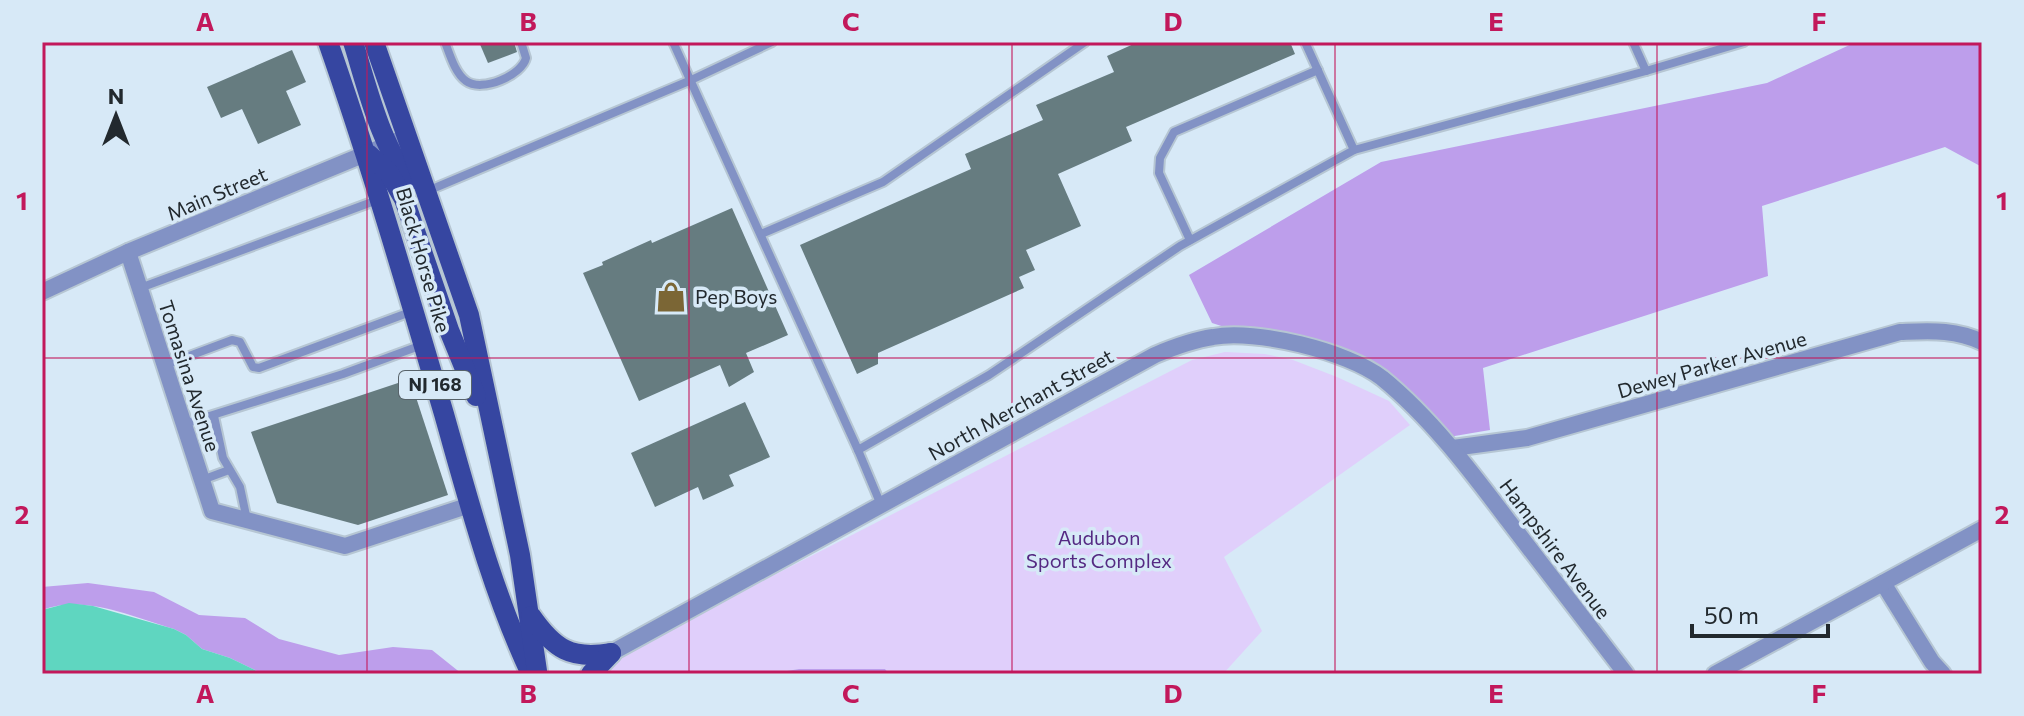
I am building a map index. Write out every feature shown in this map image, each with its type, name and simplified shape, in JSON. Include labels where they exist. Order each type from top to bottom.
[{"type":"main road","name":"Black Horse Pike","points":[[328,42],[367,153],[508,626],[531,674]]},
{"type":"main road","points":[[353,42],[388,145],[401,170],[428,191]]},
{"type":"main road","name":"Black Horse Pike","points":[[374,42],[469,315],[520,555],[537,674]]},
{"type":"main road","points":[[367,153],[389,173],[404,199],[449,330],[495,444]]},
{"type":"main road","points":[[528,613],[547,639],[567,652],[589,657],[611,653]]},
{"type":"main road","points":[[591,674],[611,653]]},
{"type":"street","name":"Main Street","points":[[42,292],[128,252],[408,136]]},
{"type":"street","name":"Tomasina Avenue","points":[[128,252],[212,511],[247,520]]},
{"type":"street","name":"Dewey Parker Avenue","points":[[1453,448],[1527,438],[1900,332],[1942,330],[1982,342]]},
{"type":"street","name":"North Merchant Street","points":[[611,653],[1155,355],[1182,344],[1215,336],[1251,336],[1311,348],[1350,362],[1380,377],[1453,448]]},
{"type":"street","name":"Hampshire Avenue","points":[[1453,448],[1626,674]]},
{"type":"street","points":[[247,520],[345,546],[470,505]]},
{"type":"street","points":[[1715,674],[1982,529]]},
{"type":"street","points":[[1883,583],[1932,662],[1943,674]]},
{"type":"lane","points":[[445,42],[462,78],[469,84],[477,85],[487,85],[519,69],[526,58],[521,42]]},
{"type":"lane","points":[[673,42],[881,505]]},
{"type":"lane","points":[[140,288],[381,201],[404,199],[428,191],[689,81],[772,42]]},
{"type":"lane","points":[[761,234],[883,182],[1085,42]]},
{"type":"lane","points":[[1305,42],[1354,150]]},
{"type":"lane","points":[[1633,42],[1646,71]]},
{"type":"lane","points":[[858,450],[989,375],[1190,240],[1354,150],[1744,42]]},
{"type":"lane","points":[[1190,240],[1159,173],[1160,158],[1174,132],[1318,70]]},
{"type":"lane","points":[[165,365],[232,340],[240,342],[253,367],[259,368],[413,311]]},
{"type":"lane","points":[[184,424],[423,345]]},
{"type":"lane","points":[[214,416],[223,458],[240,487],[247,520]]},
{"type":"lane","points":[[202,480],[229,470]]},
{"type":"green space","name":"Audubon Sports Complex","points":[[1225,352],[1265,354],[1293,360],[1337,377],[1389,401],[1410,425],[1224,557],[1262,631],[1223,674],[889,674],[885,669],[799,669],[769,674],[582,674],[1192,360]]},
{"type":"shaded area","points":[[1856,42],[1982,42],[1982,167],[1945,147],[1762,206],[1768,276],[1483,368],[1490,430],[1443,438],[1380,377],[1212,323],[1189,275],[1381,162],[1767,83]]},
{"type":"shaded area","points":[[88,583],[154,592],[199,615],[245,618],[279,639],[339,655],[393,647],[432,650],[462,674],[263,674],[202,649],[174,629],[125,613],[75,605],[42,610],[42,587]]},
{"type":"shaded area","points":[[69,603],[93,606],[174,629],[202,649],[263,674],[42,674],[42,610]]},
{"type":"shaded area","points":[[799,669],[885,669],[889,674],[769,674]]},
{"type":"building","points":[[479,42],[514,42],[517,52],[488,63]]},
{"type":"building","points":[[1138,42],[1290,42],[1295,54],[1126,127],[1132,141],[1058,174],[1081,226],[1026,250],[1035,270],[1019,277],[1024,288],[878,353],[878,364],[857,374],[800,245],[971,169],[965,154],[1043,120],[1036,105],[1114,72],[1107,56]]},
{"type":"building","points":[[292,50],[306,82],[286,91],[301,125],[258,144],[242,109],[221,118],[207,87]]},
{"type":"building","points":[[732,208],[788,335],[746,353],[754,372],[729,387],[720,365],[639,401],[583,273],[651,240],[652,243]]},
{"type":"building","points":[[410,379],[448,495],[358,525],[277,503],[251,432]]},
{"type":"building","points":[[745,402],[770,457],[729,475],[734,486],[703,500],[698,487],[655,507],[631,453]]},
{"type":"place","name":"Pep Boys","points":[[671,297]]}]
